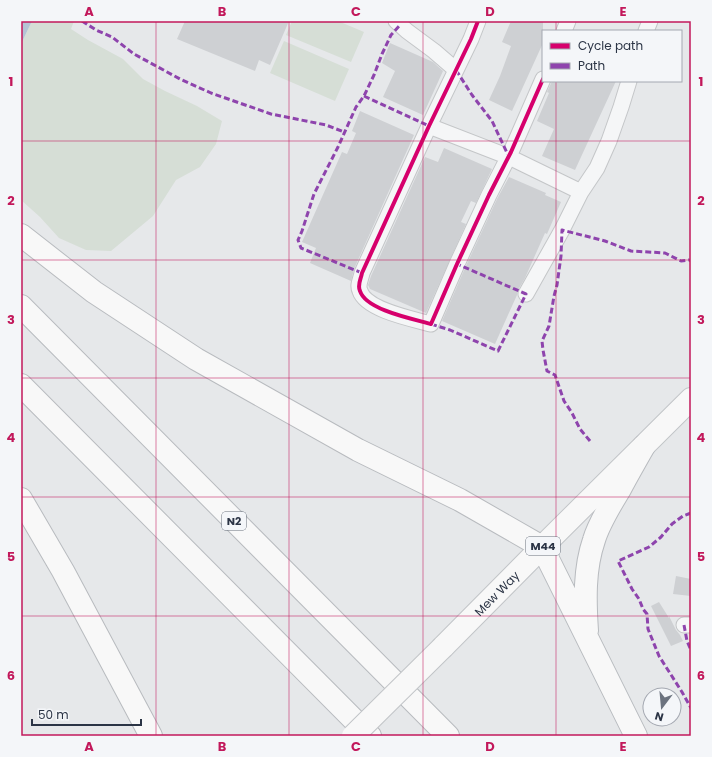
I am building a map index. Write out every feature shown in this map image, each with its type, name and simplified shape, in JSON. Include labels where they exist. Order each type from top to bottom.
[{"type":"main road","points":[[21,235],[94,292],[196,359],[358,450],[460,500],[542,547],[636,736]]},
{"type":"main road","name":"N2","points":[[21,306],[448,736]]},
{"type":"main road","points":[[21,385],[370,736]]},
{"type":"main road","name":"Mew Way","points":[[353,736],[691,399]]},
{"type":"main road","points":[[587,638],[585,611],[586,586],[588,562],[594,539],[609,508],[644,446]]},
{"type":"main road","points":[[21,498],[63,571],[151,736]]},
{"type":"street","points":[[396,21],[456,70]]},
{"type":"street","points":[[478,21],[362,273],[359,291],[363,298],[369,303],[396,315],[431,324],[460,257],[489,195],[509,157],[542,81]]},
{"type":"street","points":[[526,294],[562,230],[581,192],[597,168],[609,141],[629,82]]},
{"type":"street","points":[[429,126],[509,157],[581,192]]},
{"type":"shaded area","points":[[32,21],[74,21],[71,29],[123,59],[143,79],[197,106],[222,121],[216,144],[200,167],[176,180],[153,216],[111,251],[86,250],[59,238],[40,217],[21,200],[21,44]]},
{"type":"shaded area","points":[[292,21],[338,21],[364,32],[351,62],[286,35]]},
{"type":"shaded area","points":[[284,41],[349,69],[335,101],[270,73]]},
{"type":"water","points":[[21,21],[32,21],[21,44]]},
{"type":"building","points":[[185,21],[289,21],[270,65],[259,60],[255,71],[177,39]]},
{"type":"building","points":[[511,21],[543,21],[542,45],[512,111],[489,100],[511,46],[502,42]]},
{"type":"building","points":[[390,43],[433,62],[443,71],[423,115],[383,97],[395,71],[382,63]]},
{"type":"building","points":[[552,82],[616,82],[575,170],[542,156],[554,129],[537,121],[549,93],[547,92]]},
{"type":"building","points":[[360,111],[414,135],[354,269],[351,281],[310,263],[316,248],[302,242],[342,152],[347,154],[356,133],[352,131]]},
{"type":"building","points":[[444,148],[492,169],[476,203],[471,201],[461,222],[466,224],[426,313],[370,289],[368,285],[425,157],[438,162]]},
{"type":"building","points":[[509,177],[546,193],[545,195],[561,202],[547,234],[545,233],[518,290],[495,344],[442,321],[497,199]]},
{"type":"building","points":[[676,576],[691,579],[691,596],[673,594]]},
{"type":"building","points":[[659,602],[683,641],[671,646],[651,606]]},
{"type":"marked path","points":[[82,21],[96,30],[112,37],[134,54],[180,79],[211,93],[271,114],[326,125],[344,132]]},
{"type":"marked path","points":[[362,273],[301,248],[298,240],[314,194],[356,107],[364,96],[391,35],[400,25]]},
{"type":"marked path","points":[[456,70],[472,95],[492,121],[509,157]]},
{"type":"marked path","points":[[364,96],[429,126]]},
{"type":"marked path","points":[[590,441],[580,429],[564,401],[555,375],[547,371],[543,350],[542,341],[549,326],[557,285],[561,256],[562,230],[605,241],[631,251],[665,253],[681,261],[691,261]]},
{"type":"marked path","points":[[431,324],[450,330],[498,351],[526,294],[457,264]]},
{"type":"marked path","points":[[691,513],[683,516],[672,524],[661,537],[649,547],[618,561],[647,614],[648,629],[659,656],[691,708]]},
{"type":"marked path","points":[[684,625],[687,641],[691,650]]},
{"type":"cycle path","points":[[478,21],[362,273],[359,289],[364,298],[391,313],[431,324],[457,264],[511,152],[542,81]]}]
